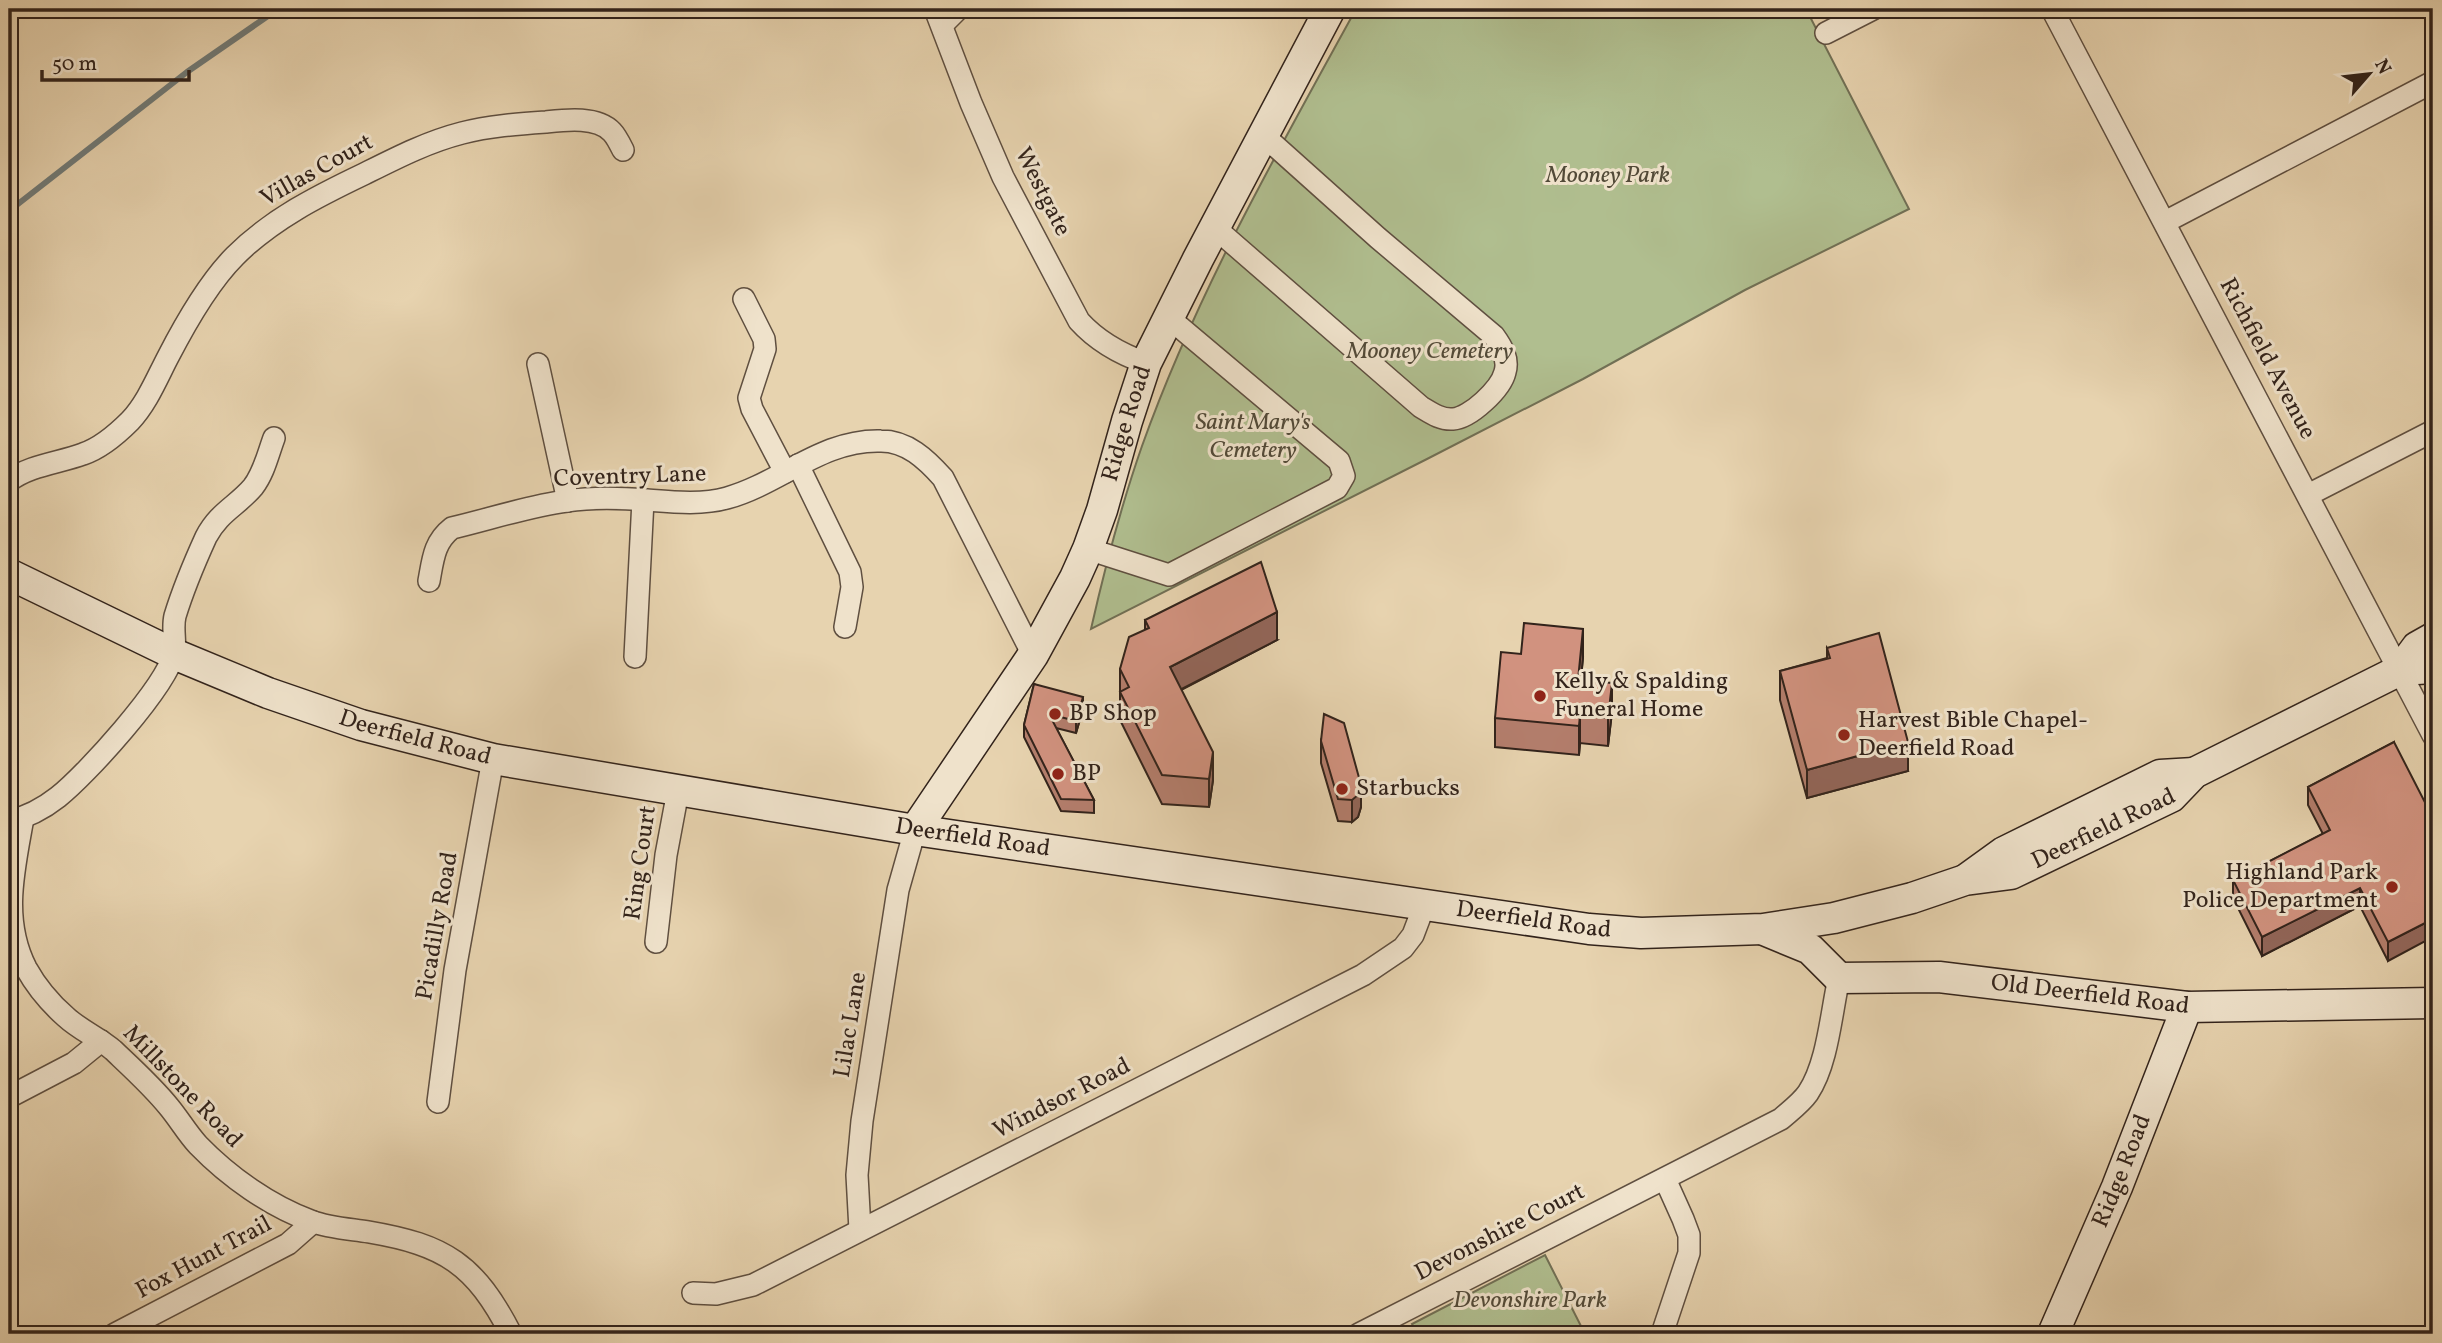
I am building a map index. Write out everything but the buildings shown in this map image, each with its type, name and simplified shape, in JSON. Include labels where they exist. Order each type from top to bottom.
[{"type":"main road","name":"Ridge Road","points":[[915,830],[1032,655],[1088,549],[1146,363],[1214,227],[1330,9]]},
{"type":"main road","name":"Deerfield Road","points":[[9,574],[174,654],[268,693],[361,724],[493,759],[915,830],[1424,906],[1589,929],[1641,933],[1763,929],[1834,918],[1912,898],[1965,880],[2011,874],[2171,797],[2194,773],[2400,670],[2433,668]]},
{"type":"main road","name":"Deerfield Road","points":[[2400,670],[2417,647],[2433,638]]},
{"type":"main road","points":[[1763,929],[1810,949],[1839,978]]},
{"type":"main road","name":"Old Deerfield Road","points":[[1839,978],[1939,976],[2187,1007],[2433,1003]]},
{"type":"main road","name":"Ridge Road","points":[[2053,1334],[2117,1187],[2187,1007]]},
{"type":"street","points":[[938,17],[957,9]]},
{"type":"street","points":[[1826,33],[1873,9]]},
{"type":"street","name":"Richfield Avenue","points":[[2052,9],[2433,735]]},
{"type":"street","name":"Westgate","points":[[938,17],[1003,177],[1079,321],[1097,340],[1146,363]]},
{"type":"street","points":[[2165,222],[2433,82]]},
{"type":"street","name":"Villas Court","points":[[9,481],[16,475],[43,465],[85,454],[110,440],[132,419],[219,274],[266,228],[315,198],[419,147],[506,125],[586,121],[612,131],[623,149]]},
{"type":"street","points":[[1214,227],[1421,407],[1437,416],[1451,419],[1466,416],[1482,403],[1505,374],[1503,348],[1494,336],[1378,238],[1263,135]]},
{"type":"street","points":[[744,299],[764,339],[765,349],[749,398],[752,409],[791,469],[850,572],[852,587],[845,627]]},
{"type":"street","points":[[1088,549],[1169,575],[1337,488],[1344,476],[1339,461],[1168,318]]},
{"type":"street","points":[[538,365],[568,501]]},
{"type":"street","points":[[2308,495],[2433,431]]},
{"type":"street","points":[[16,819],[57,797],[112,744],[165,673],[174,654],[174,618],[207,536],[222,513],[253,488],[262,472],[274,438]]},
{"type":"street","name":"Coventry Lane","points":[[429,581],[435,549],[442,536],[452,528],[568,501],[643,500],[687,503],[726,499],[830,449],[849,443],[883,440],[911,449],[927,460],[951,491],[1032,655]]},
{"type":"street","points":[[635,657],[643,500]]},
{"type":"street","name":"Picadilly Road","points":[[438,1102],[454,970],[493,759]]},
{"type":"street","name":"Ring Court","points":[[656,942],[666,855],[678,792]]},
{"type":"street","name":"Millstone Road","points":[[16,819],[10,907],[15,939],[26,967],[40,990],[66,1017],[112,1049],[168,1106],[197,1143],[231,1174],[268,1199],[313,1222],[403,1238],[433,1247],[465,1268],[488,1294],[511,1334]]},
{"type":"street","name":"Lilac Lane","points":[[860,1230],[857,1175],[862,1121],[898,890],[915,830]]},
{"type":"street","name":"Windsor Road","points":[[693,1293],[716,1294],[753,1284],[1363,975],[1402,948],[1413,935],[1424,906]]},
{"type":"street","name":"Devonshire Court","points":[[1359,1334],[1781,1119],[1807,1095],[1821,1065],[1839,978]]},
{"type":"street","points":[[9,1097],[74,1063],[101,1041]]},
{"type":"street","points":[[1662,1334],[1689,1253],[1689,1235],[1665,1179]]},
{"type":"street","name":"Fox Hunt Trail","points":[[115,1334],[288,1244],[313,1222]]},
{"type":"green space","points":[[1356,9],[1806,9],[1909,209],[1745,290],[1583,379],[1091,629],[1134,469],[1164,389],[1240,223]]},
{"type":"green space","name":"Devonshire Park","points":[[1545,1255],[1585,1334],[1417,1334],[1412,1324]]},
{"type":"waterway","points":[[9,211],[187,72],[278,9]]},
{"type":"place","name":"Kelly & Spalding Funeral Home","points":[[1540,696]]},
{"type":"place","name":"BP Shop","points":[[1055,714]]},
{"type":"place","name":"Harvest Bible Chapel- Deerfield Road","points":[[1844,735]]},
{"type":"place","name":"BP","points":[[1058,774]]},
{"type":"place","name":"Starbucks","points":[[1342,789]]},
{"type":"place","name":"Highland Park Police Department","points":[[2392,887]]},
{"type":"park label","name":"Mooney Park","points":[[1608,176]]},
{"type":"park label","name":"Mooney Cemetery","points":[[1430,352]]},
{"type":"park label","name":"Saint Mary's Cemetery","points":[[1253,437]]}]
